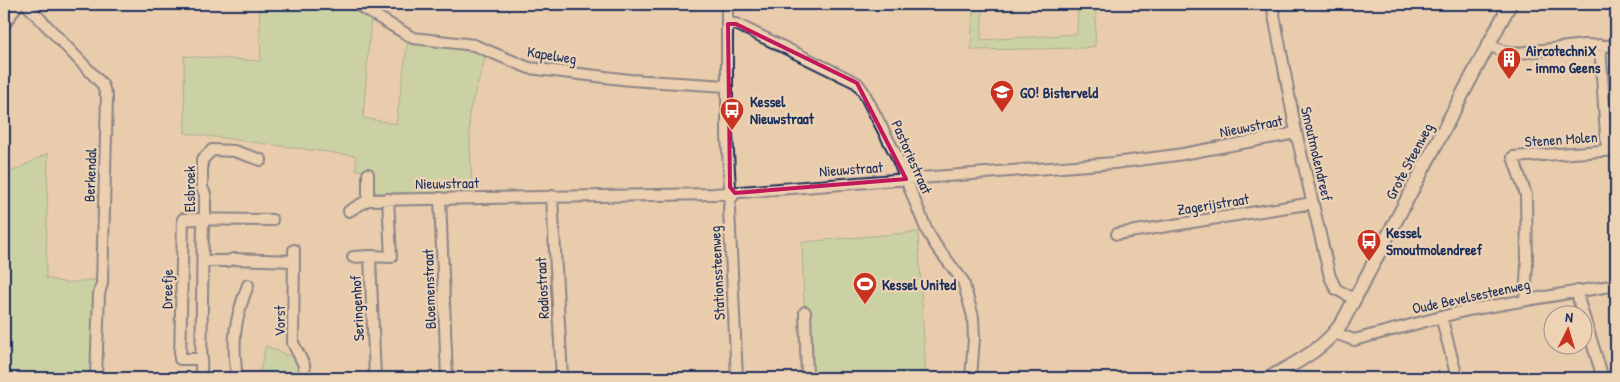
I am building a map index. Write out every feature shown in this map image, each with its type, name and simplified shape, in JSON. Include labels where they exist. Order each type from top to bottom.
[{"type":"main road","name":"Grote Steenweg","points":[[1269,378],[1318,350],[1335,333],[1510,4]]},
{"type":"street","points":[[4,25],[18,4]]},
{"type":"street","name":"Berkendal","points":[[26,4],[102,84],[107,97],[102,283],[99,294],[96,378]]},
{"type":"street","name":"Kapelweg","points":[[356,4],[413,38],[474,45],[529,68],[630,80],[727,86]]},
{"type":"street","points":[[727,4],[728,171],[730,189],[735,192]]},
{"type":"street","name":"Smoutmolendreef","points":[[1272,4],[1296,132],[1332,281],[1336,289],[1354,299]]},
{"type":"street","name":"Pastoriestraat","points":[[728,24],[736,24],[857,83],[863,90],[906,179],[927,231],[936,246],[961,277],[966,289],[973,317],[974,338],[971,378]]},
{"type":"street","points":[[1488,45],[1511,54],[1571,46],[1616,46]]},
{"type":"street","name":"Stenen Molen","points":[[1525,300],[1527,264],[1526,195],[1513,157],[1611,150],[1600,46]]},
{"type":"street","name":"Nieuwstraat","points":[[388,199],[735,192],[1142,160],[1296,132]]},
{"type":"street","name":"Elsbroek","points":[[203,220],[205,216],[205,194],[202,188],[202,160],[212,150],[234,151],[261,160]]},
{"type":"street","points":[[704,194],[717,188],[728,171]]},
{"type":"street","points":[[368,174],[368,200]]},
{"type":"street","name":"Stationssteenweg","points":[[735,192],[730,200],[728,209],[737,378]]},
{"type":"street","name":"Radiostraat","points":[[552,196],[562,378]]},
{"type":"street","name":"Bloemenstraat","points":[[440,198],[447,378]]},
{"type":"street","points":[[349,211],[368,200],[388,199]]},
{"type":"street","name":"Seringenhof","points":[[375,378],[370,256],[391,257],[388,199]]},
{"type":"street","name":"Zagerijstraat","points":[[1117,234],[1312,203]]},
{"type":"street","name":"Dreefje","points":[[202,359],[180,359],[183,220],[272,220]]},
{"type":"street","points":[[201,378],[203,220]]},
{"type":"street","name":"Vorst","points":[[294,250],[294,343],[304,365],[305,378]]},
{"type":"street","points":[[353,257],[370,256]]},
{"type":"street","points":[[203,261],[227,261],[234,259],[294,261]]},
{"type":"street","name":"Oude Bevelsesteenweg","points":[[1335,333],[1354,340],[1441,316],[1616,285]]},
{"type":"street","points":[[237,378],[233,341],[240,306],[248,286]]},
{"type":"street","points":[[1578,291],[1579,301],[1604,378]]},
{"type":"street","points":[[805,312],[807,378]]},
{"type":"street","points":[[1441,316],[1457,378]]},
{"type":"highlighted area","points":[[728,24],[736,24],[857,83],[906,179],[735,193],[730,187]]},
{"type":"green space","points":[[259,4],[349,4],[371,16],[363,118],[396,124],[408,39],[429,45],[448,45],[487,52],[469,113],[472,193],[375,193],[372,172],[356,170],[356,156],[185,133],[184,56],[261,61]]},
{"type":"green space","points":[[1078,4],[1096,4],[1095,46],[1083,48],[971,50],[973,6],[983,5],[981,40],[1077,34]]},
{"type":"green space","points":[[48,153],[46,278],[66,283],[98,279],[94,378],[4,378],[4,173],[6,175]]},
{"type":"green space","name":"Kessel United","points":[[918,232],[926,378],[809,378],[807,307],[804,304],[802,242]]},
{"type":"green space","points":[[266,346],[296,359],[300,369],[300,378],[258,378]]},
{"type":"place","name":"AircotechniX - immo Geens","points":[[1509,80]]},
{"type":"place","name":"GO! Bisterveld","points":[[1002,113]]},
{"type":"place","name":"Kessel Nieuwstraat","points":[[732,131]]},
{"type":"place","name":"Kessel Smoutmolendreef","points":[[1369,262]]},
{"type":"place","name":"Kessel United","points":[[865,305]]}]
